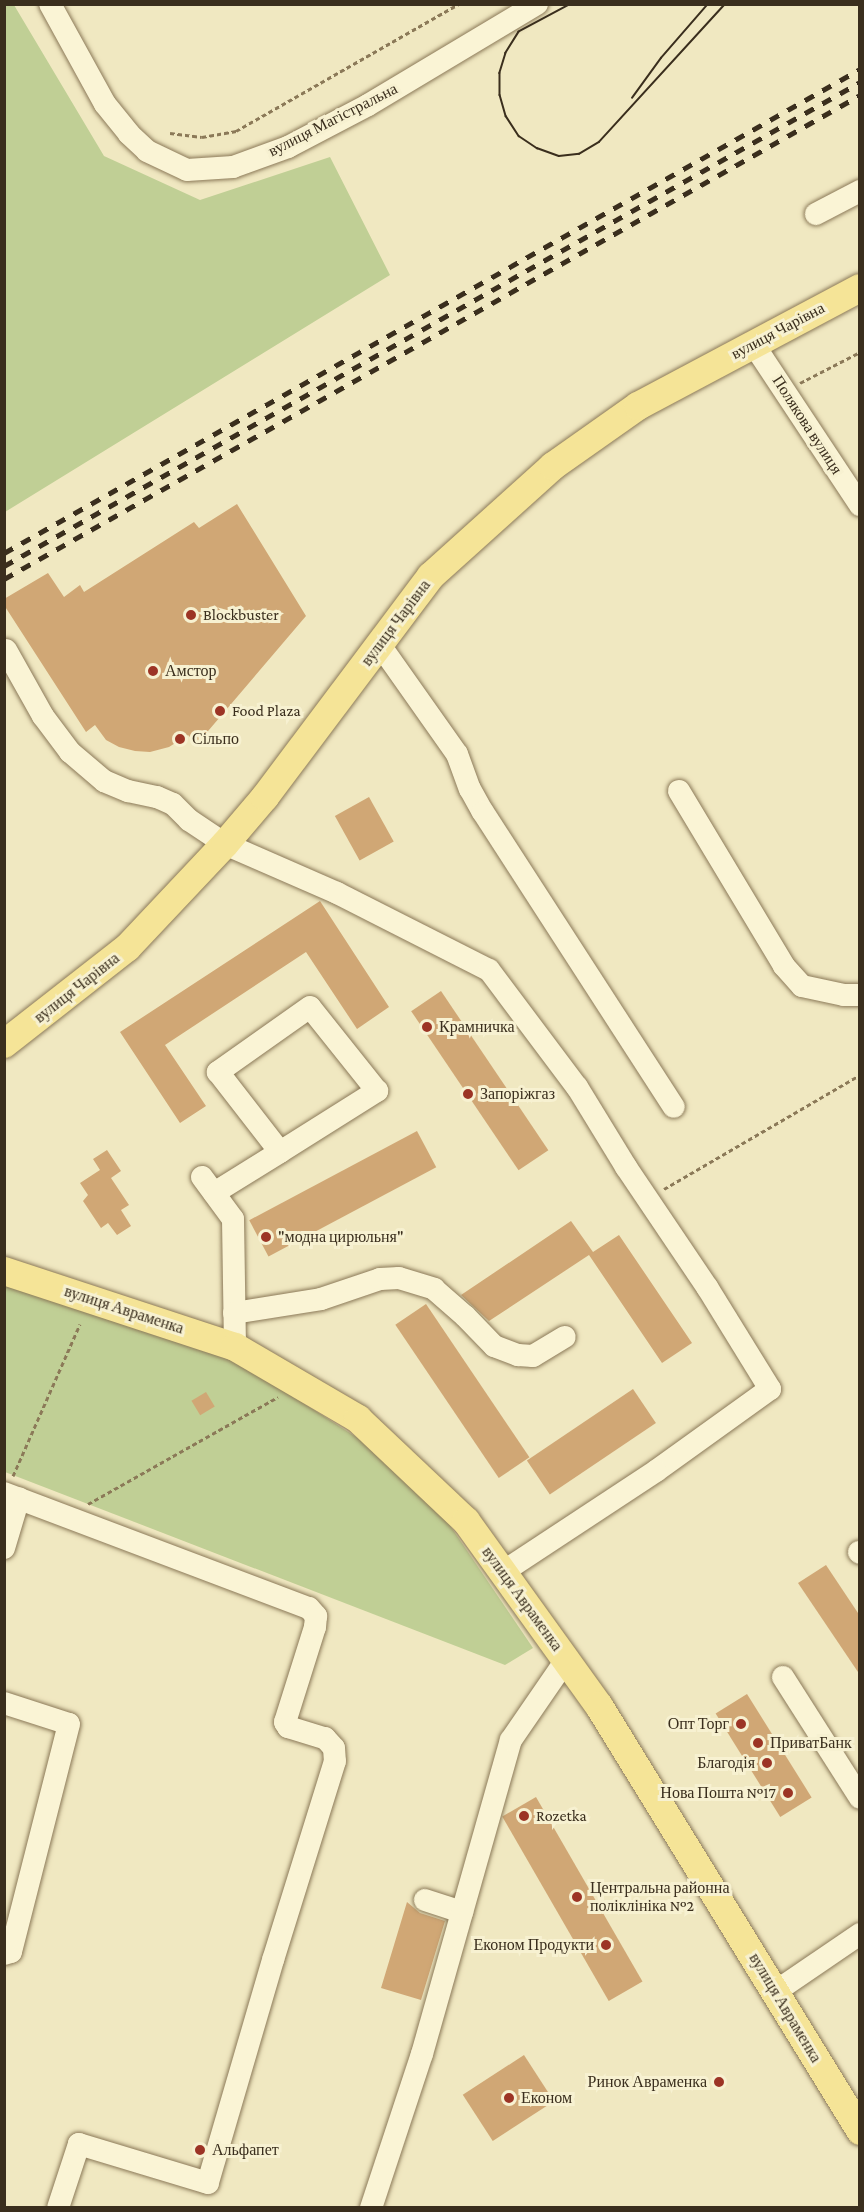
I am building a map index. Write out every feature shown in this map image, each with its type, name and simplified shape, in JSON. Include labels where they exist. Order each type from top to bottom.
[{"type":"main road","name":"вулиця Чарівна","points":[[4,1044],[128,948],[225,844],[265,797],[431,576],[553,466],[638,406],[860,288]]},
{"type":"main road","name":"вулиця Авраменка","points":[[4,1271],[235,1347],[358,1419],[466,1521],[599,1706],[860,2131]]},
{"type":"street","name":"вулиця Магістральна","points":[[50,4],[105,104],[129,134],[147,151],[187,170],[233,167],[288,147],[368,105],[537,4]]},
{"type":"street","points":[[816,214],[860,191]]},
{"type":"street","name":"Полякова вулиця","points":[[754,345],[860,505]]},
{"type":"street","points":[[380,645],[457,754],[470,789],[483,812],[674,1107]]},
{"type":"street","points":[[6,650],[43,716],[70,752],[87,767],[117,787],[157,797],[173,804],[189,820],[225,844],[338,893],[489,970],[577,1087],[647,1199],[707,1287],[770,1389],[656,1471],[502,1572]]},
{"type":"street","points":[[679,791],[784,966],[802,986],[843,995],[860,995]]},
{"type":"street","points":[[235,1347],[233,1219],[208,1185],[279,1152],[377,1091],[310,1007],[218,1072],[279,1152]]},
{"type":"street","points":[[234,1313],[321,1299],[380,1280],[399,1278],[434,1289],[494,1346],[518,1355],[533,1356],[565,1337]]},
{"type":"street","points":[[4,1548],[10,1495],[309,1608],[316,1616],[315,1627],[285,1722],[288,1728],[325,1738],[334,1748],[335,1761],[273,1960],[208,2182],[80,2144],[58,2208]]},
{"type":"street","points":[[371,2208],[422,2054],[511,1740],[566,1660]]},
{"type":"street","points":[[783,1677],[860,1798]]},
{"type":"street","points":[[4,1703],[69,1724],[11,1952],[4,1954]]},
{"type":"street","points":[[425,1900],[462,1912]]},
{"type":"street","points":[[775,1992],[860,1934]]},
{"type":"path","points":[[170,133],[202,137],[236,131],[459,4]]},
{"type":"path","points":[[785,392],[860,351]]},
{"type":"path","points":[[647,1199],[860,1074]]},
{"type":"path","points":[[10,1495],[80,1324]]},
{"type":"path","points":[[67,1516],[280,1396]]},
{"type":"green space","points":[[4,5],[14,5],[104,156],[200,200],[330,157],[390,275],[5,512]]},
{"type":"green space","points":[[4,1284],[236,1360],[367,1444],[449,1524],[533,1648],[505,1665],[5,1472]]},
{"type":"building","name":"Амстор","points":[[237,504],[306,616],[197,744],[188,735],[169,747],[150,752],[135,751],[119,747],[106,740],[95,725],[86,732],[4,605],[4,599],[48,573],[64,597],[80,585],[84,592],[194,522],[199,528]]},
{"type":"building","points":[[369,797],[394,842],[360,861],[335,816]]},
{"type":"building","points":[[320,901],[389,1007],[357,1029],[306,952],[165,1045],[206,1106],[180,1123],[120,1032]]},
{"type":"building","points":[[441,991],[548,1150],[519,1170],[411,1011]]},
{"type":"building","points":[[417,1131],[436,1167],[268,1256],[249,1220]]},
{"type":"building","points":[[107,1150],[121,1171],[111,1178],[129,1205],[121,1210],[131,1226],[117,1235],[108,1223],[101,1228],[83,1201],[88,1195],[80,1183],[100,1170],[93,1159]]},
{"type":"building","points":[[571,1221],[593,1252],[619,1235],[692,1343],[662,1363],[589,1255],[489,1321],[461,1295]]},
{"type":"building","points":[[426,1304],[529,1457],[499,1478],[395,1325]]},
{"type":"building","points":[[633,1389],[656,1423],[550,1495],[527,1461]]},
{"type":"building","points":[[206,1392],[215,1407],[200,1415],[191,1401]]},
{"type":"building","points":[[826,1565],[860,1616],[860,1675],[798,1583]]},
{"type":"building","points":[[747,1694],[812,1797],[780,1817],[716,1714]]},
{"type":"building","points":[[536,1797],[642,1981],[609,2001],[502,1817]]},
{"type":"building","points":[[407,1902],[420,1913],[445,1921],[421,2000],[381,1988]]},
{"type":"building","name":"Економ","points":[[524,2055],[554,2101],[493,2141],[463,2095]]},
{"type":"tram line","points":[[571,4],[519,32],[506,53],[500,73],[500,95],[506,116],[519,136],[537,148],[559,156],[579,154],[599,142],[725,4]]},
{"type":"tram line","points":[[632,98],[661,58],[708,4]]},
{"type":"railway","points":[[4,553],[860,69]]},
{"type":"railway","points":[[4,566],[860,82]]},
{"type":"railway","points":[[4,579],[860,95]]},
{"type":"place","name":"Blockbuster","points":[[191,615]]},
{"type":"place","name":"Амстор","points":[[153,671]]},
{"type":"place","name":"Food Plaza","points":[[220,711]]},
{"type":"place","name":"Сільпо","points":[[180,739]]},
{"type":"place","name":"Крамничка","points":[[427,1027]]},
{"type":"place","name":"Запоріжгаз","points":[[468,1094]]},
{"type":"place","name":"\"модна цирюльня\"","points":[[266,1237]]},
{"type":"place","name":"Опт Торг","points":[[741,1724]]},
{"type":"place","name":"ПриватБанк","points":[[758,1743]]},
{"type":"place","name":"Благодія","points":[[767,1763]]},
{"type":"place","name":"Нова Пошта №17","points":[[788,1793]]},
{"type":"place","name":"Rozetka","points":[[524,1816]]},
{"type":"place","name":"Центральна районна поліклініка №2","points":[[577,1897]]},
{"type":"place","name":"Економ Продукти","points":[[606,1945]]},
{"type":"place","name":"Ринок Авраменка","points":[[719,2082]]},
{"type":"place","name":"Економ","points":[[509,2098]]},
{"type":"place","name":"Альфапет","points":[[200,2150]]}]
